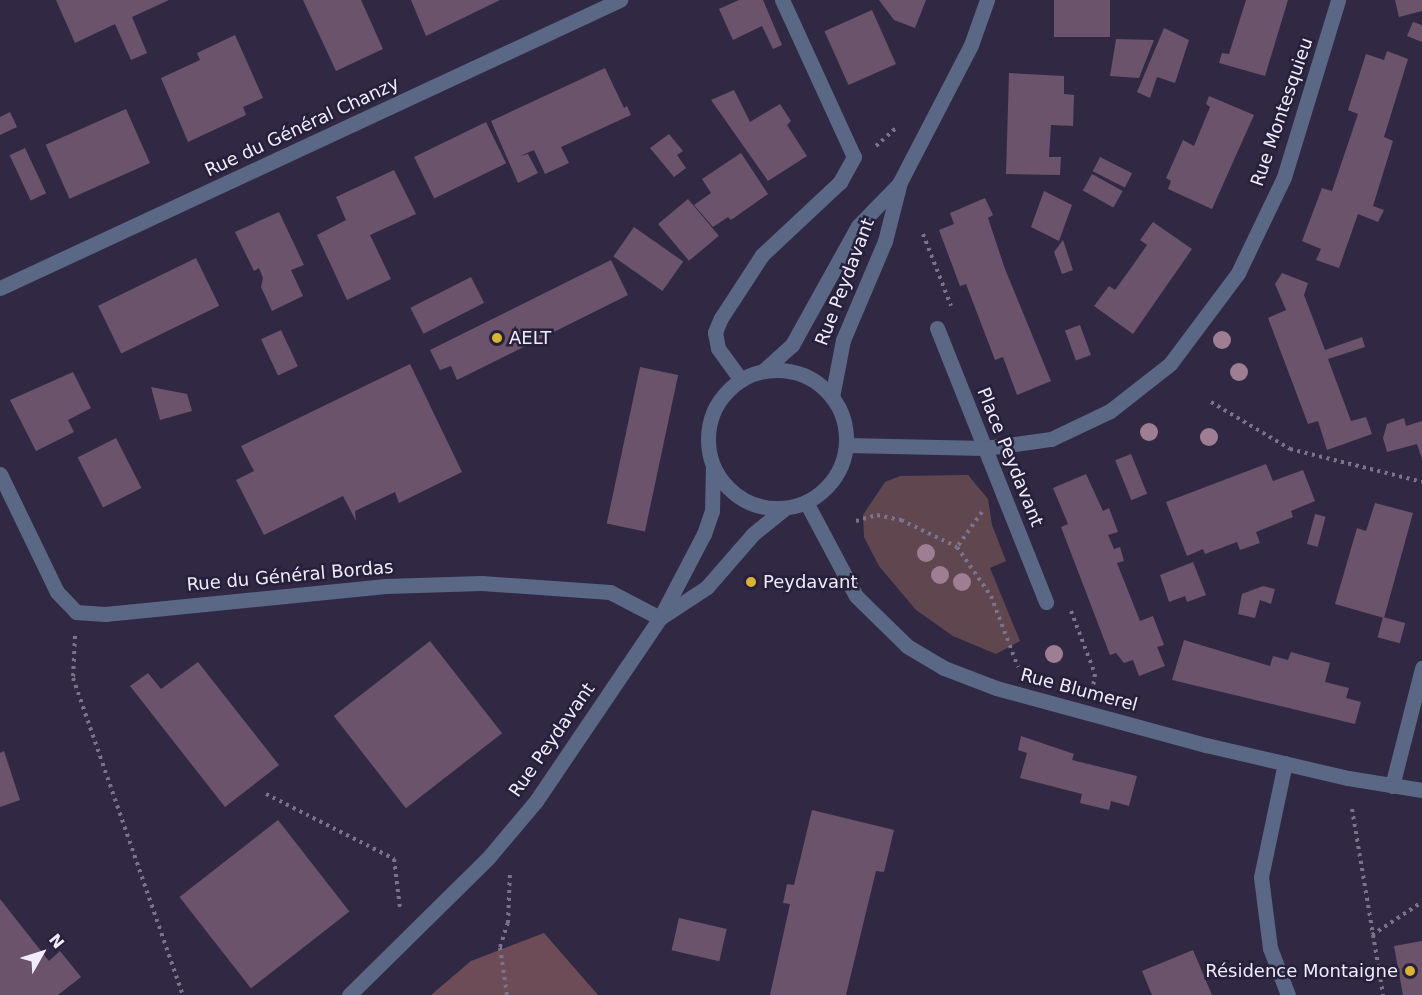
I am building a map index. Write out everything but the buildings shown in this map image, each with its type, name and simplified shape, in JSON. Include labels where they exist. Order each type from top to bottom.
[{"type":"street","name":"Rue du Général Chanzy","points":[[0,288],[620,0]]},
{"type":"street","points":[[741,380],[718,348],[715,332],[720,318],[762,255],[840,182],[854,157],[783,0]]},
{"type":"street","name":"Rue Peydavant","points":[[832,397],[843,340],[885,241],[900,182],[970,45],[987,0]]},
{"type":"street","name":"Rue Montesquieu","points":[[846,445],[985,448],[1051,439],[1110,411],[1170,364],[1194,336],[1238,273],[1284,177],[1338,0]]},
{"type":"street","name":"Rue Peydavant","points":[[763,371],[792,345],[858,226],[900,182]]},
{"type":"street","name":"Place Peydavant","points":[[937,328],[1046,602]]},
{"type":"street","points":[[786,370],[809,377],[832,397],[840,411],[846,445],[841,466],[831,483],[806,501],[784,509],[747,500],[727,488],[714,468],[707,446],[713,410],[741,380],[763,371],[786,370]]},
{"type":"street","points":[[660,618],[704,534],[712,511],[714,468]]},
{"type":"street","points":[[0,474],[57,592],[76,612]]},
{"type":"street","name":"Rue Blumerel","points":[[806,501],[856,596],[907,646],[944,668],[996,688],[1285,763],[1392,786],[1422,790]]},
{"type":"street","name":"Rue Peydavant","points":[[349,995],[481,866],[536,801],[660,618],[707,587],[753,534],[784,509]]},
{"type":"street","name":"Rue du Général Bordas","points":[[76,612],[105,614],[386,586],[482,583],[610,592],[660,618]]},
{"type":"street","points":[[1392,786],[1422,668]]},
{"type":"street","points":[[1285,763],[1261,877],[1270,948],[1288,995]]},
{"type":"path","points":[[1211,402],[1290,449],[1422,482]]},
{"type":"path","points":[[957,547],[984,508]]},
{"type":"path","points":[[856,521],[877,515],[901,519],[957,547],[992,596],[1019,668]]},
{"type":"path","points":[[76,612],[73,678],[183,995]]},
{"type":"path","points":[[266,794],[394,859],[400,908]]},
{"type":"path","points":[[1352,809],[1383,995]]},
{"type":"path","points":[[507,995],[500,947],[508,923],[512,877],[508,867]]},
{"type":"path","points":[[1372,934],[1422,902]]},
{"type":"shaded area","points":[[968,475],[988,499],[992,525],[1006,561],[990,568],[1020,641],[996,654],[953,636],[916,610],[879,566],[864,537],[863,515],[885,482],[900,476]]},
{"type":"shaded area","points":[[544,933],[598,995],[431,995],[471,961]]},
{"type":"place","name":"AELT","points":[[497,338]]},
{"type":"place","name":"Peydavant","points":[[751,582]]},
{"type":"place","name":"Résidence Montaigne","points":[[1410,971]]}]
